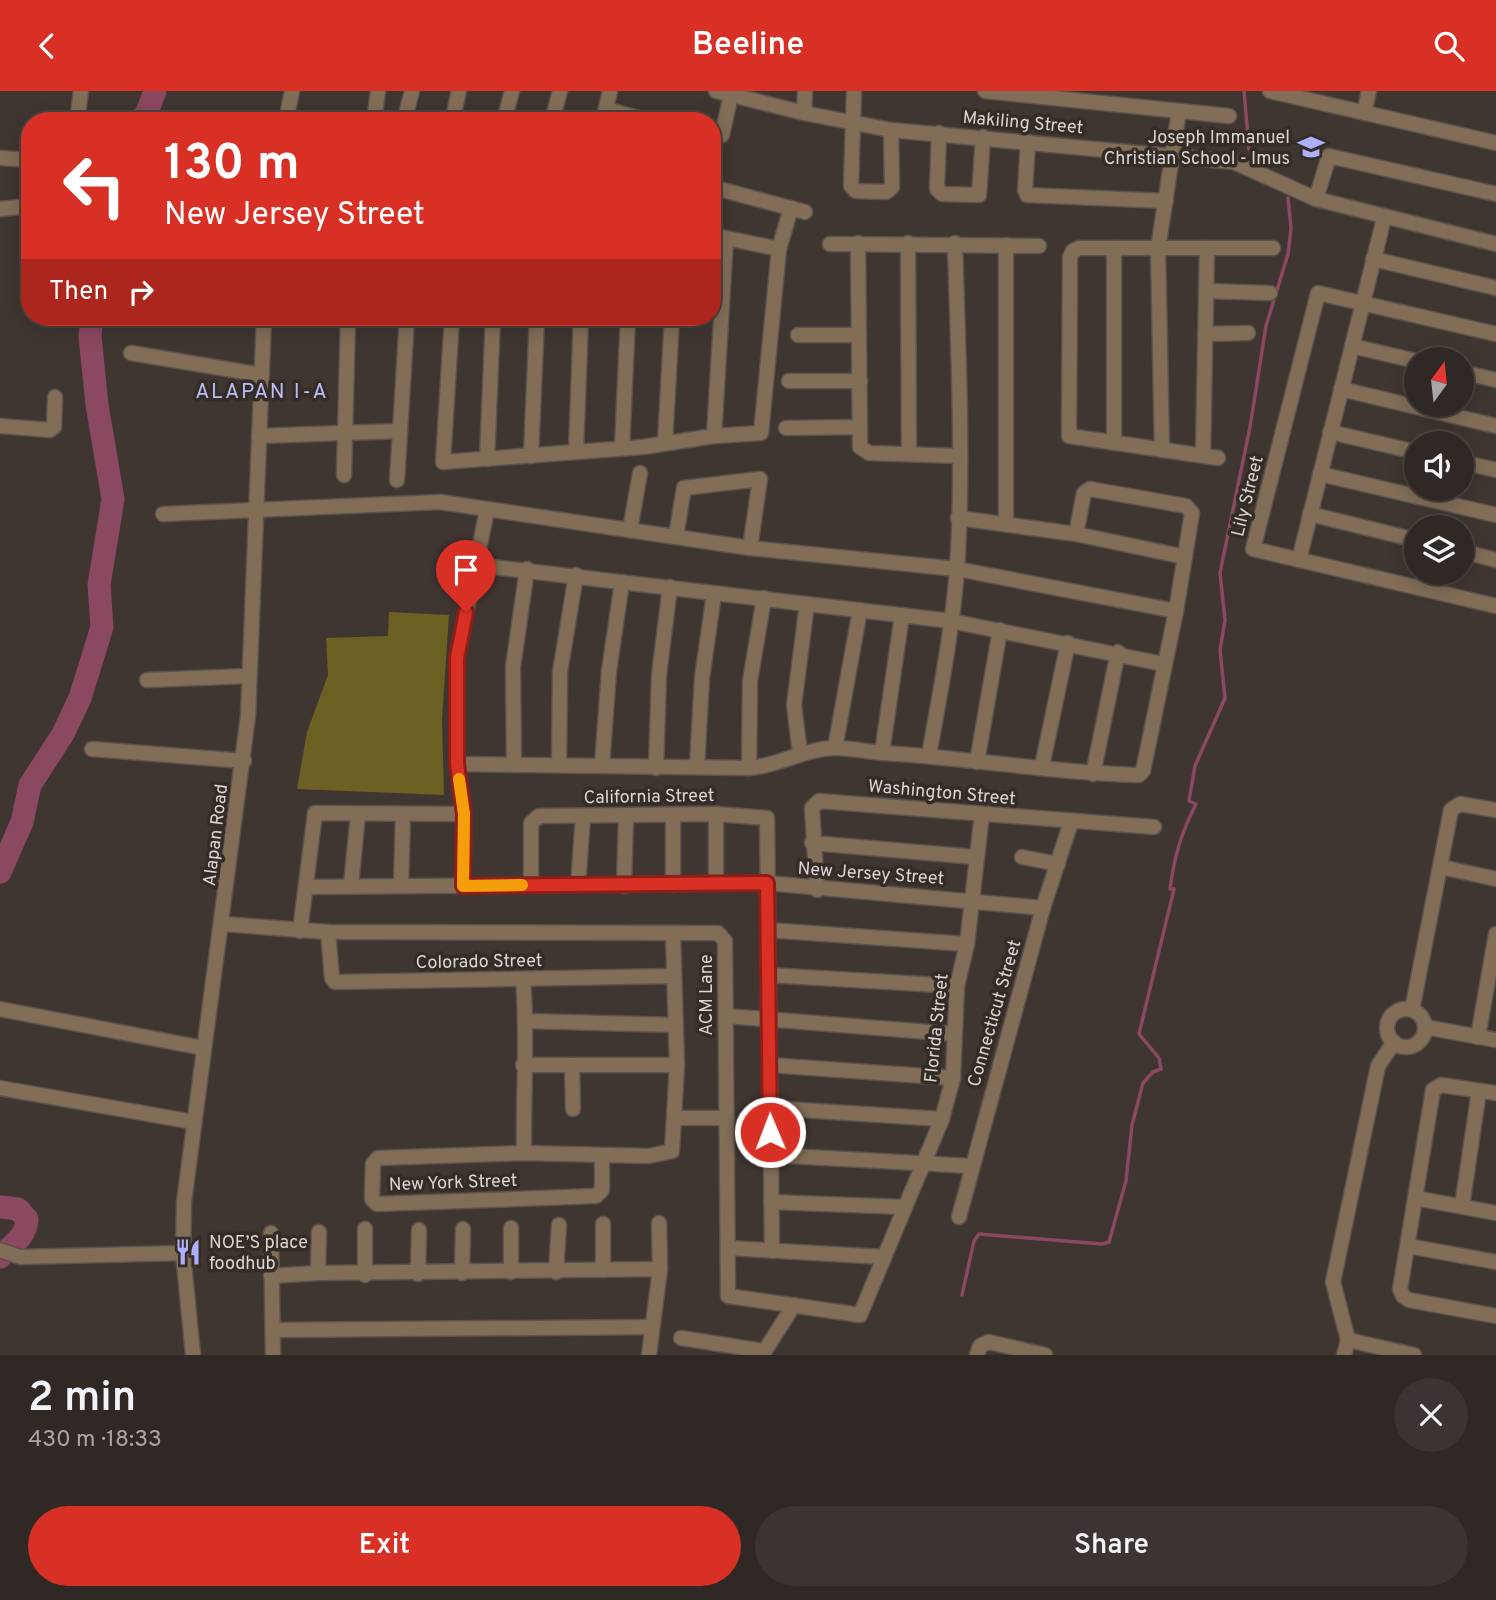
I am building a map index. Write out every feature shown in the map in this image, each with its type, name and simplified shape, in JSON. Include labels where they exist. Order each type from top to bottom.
[{"type":"street","points":[[78,112],[81,91]]},
{"type":"street","points":[[288,112],[292,91]]},
{"type":"street","points":[[375,112],[378,91]]},
{"type":"street","points":[[406,112],[412,91]]},
{"type":"street","points":[[455,112],[460,91]]},
{"type":"street","points":[[506,112],[512,91]]},
{"type":"street","points":[[554,112],[560,91]]},
{"type":"street","points":[[605,112],[610,91]]},
{"type":"street","name":"Makiling Street","points":[[716,91],[804,113],[891,130],[1234,162],[1315,199],[1496,244]]},
{"type":"street","points":[[804,113],[805,91]]},
{"type":"street","points":[[854,91],[851,186],[856,191],[889,191],[891,130]]},
{"type":"street","points":[[985,91],[1230,116]]},
{"type":"street","points":[[1270,91],[1496,143]]},
{"type":"street","points":[[1364,113],[1369,91]]},
{"type":"street","points":[[721,124],[731,95]]},
{"type":"street","points":[[1162,450],[1158,249],[1179,111]]},
{"type":"street","points":[[939,133],[938,193],[979,195],[983,137]]},
{"type":"street","points":[[1028,142],[1027,195],[1166,201]]},
{"type":"street","points":[[1315,199],[1329,156],[1496,194]]},
{"type":"street","points":[[0,158],[21,159]]},
{"type":"street","points":[[451,326],[443,462],[622,448],[761,433],[779,249],[798,210],[721,189]]},
{"type":"street","points":[[0,209],[21,207]]},
{"type":"street","points":[[1299,560],[1384,218]]},
{"type":"street","points":[[721,236],[779,249]]},
{"type":"street","points":[[858,243],[860,447],[864,452],[960,456]]},
{"type":"street","points":[[908,243],[909,454]]},
{"type":"street","points":[[830,244],[955,243],[1040,246]]},
{"type":"street","points":[[929,755],[957,569],[960,456],[955,243]]},
{"type":"street","points":[[1006,245],[1006,524]]},
{"type":"street","points":[[1114,248],[1114,443]]},
{"type":"street","points":[[1219,458],[1069,436],[1073,251],[1114,248],[1273,249]]},
{"type":"street","points":[[1203,455],[1207,248]]},
{"type":"street","points":[[1373,260],[1496,288]]},
{"type":"street","points":[[1206,291],[1270,293]]},
{"type":"street","name":"Lily Street","points":[[1363,303],[1318,293],[1253,549],[1496,606]]},
{"type":"street","points":[[1363,303],[1496,334]]},
{"type":"street","name":"Alapan Road","points":[[194,1355],[183,1253],[184,1202],[244,761],[264,326]]},
{"type":"street","points":[[344,475],[348,326]]},
{"type":"street","points":[[397,480],[406,326]]},
{"type":"street","points":[[486,459],[493,326]]},
{"type":"street","points":[[531,456],[537,326]]},
{"type":"street","points":[[576,451],[582,326]]},
{"type":"street","points":[[622,448],[628,326]]},
{"type":"street","points":[[665,443],[672,326]]},
{"type":"street","points":[[714,436],[717,326]]},
{"type":"street","points":[[1205,334],[1248,333]]},
{"type":"street","points":[[799,335],[859,335]]},
{"type":"street","points":[[1352,346],[1404,358]]},
{"type":"street","points":[[131,353],[262,375]]},
{"type":"street","points":[[1474,375],[1496,380]]},
{"type":"street","points":[[789,381],[860,381]]},
{"type":"street","points":[[1341,389],[1496,426]]},
{"type":"street","points":[[0,426],[50,430],[55,420],[55,397]]},
{"type":"street","points":[[786,428],[860,427]]},
{"type":"street","points":[[259,436],[400,432]]},
{"type":"street","points":[[1331,432],[1404,448]]},
{"type":"street","points":[[1474,465],[1496,470]]},
{"type":"street","points":[[630,530],[640,473]]},
{"type":"street","points":[[1320,474],[1496,515]]},
{"type":"street","points":[[676,536],[684,488],[760,479],[750,548]]},
{"type":"street","points":[[457,764],[749,768],[762,767],[800,753],[835,748],[1042,766],[1093,774],[1141,774],[1176,611],[1192,513],[1186,506],[1090,489],[1084,493],[1076,534]]},
{"type":"street","points":[[163,514],[440,502],[750,548],[957,569],[1176,611]]},
{"type":"street","points":[[463,886],[464,814],[457,764],[457,658],[487,510]]},
{"type":"street","points":[[1310,514],[1404,537]]},
{"type":"street","points":[[958,518],[1076,534],[1185,557]]},
{"type":"street","points":[[1474,554],[1496,560]]},
{"type":"street","points":[[476,565],[951,621],[1118,652],[1163,664]]},
{"type":"street","points":[[514,763],[513,667],[527,569]]},
{"type":"street","points":[[559,765],[560,672],[576,575]]},
{"type":"street","points":[[602,765],[609,671],[622,582]]},
{"type":"street","points":[[656,768],[659,675],[670,587]]},
{"type":"street","points":[[697,766],[702,678],[714,594]]},
{"type":"street","points":[[749,768],[750,681],[764,599]]},
{"type":"street","points":[[800,753],[794,705],[807,604]]},
{"type":"street","points":[[835,748],[860,610]]},
{"type":"street","points":[[881,753],[902,615]]},
{"type":"street","points":[[977,762],[1000,630]]},
{"type":"street","points":[[1042,766],[1068,643]]},
{"type":"street","points":[[1093,774],[1118,652]]},
{"type":"street","points":[[147,680],[249,675]]},
{"type":"street","points":[[92,749],[244,761]]},
{"type":"street","name":"Washington Street","points":[[817,890],[811,808],[818,801],[1154,827]]},
{"type":"street","points":[[1412,1010],[1451,810],[1460,804],[1496,810]]},
{"type":"street","points":[[300,931],[314,813],[464,814]]},
{"type":"street","points":[[351,885],[358,814]]},
{"type":"street","points":[[401,886],[403,814]]},
{"type":"street","points":[[716,814],[716,884]]},
{"type":"street","name":"California Street","points":[[531,885],[531,823],[539,815],[583,817],[716,814],[766,818],[767,883]]},
{"type":"street","name":"Florida Street","points":[[860,1315],[942,1119],[953,1078],[957,986],[967,944],[982,814]]},
{"type":"street","points":[[673,815],[673,885]]},
{"type":"street","points":[[624,885],[626,816]]},
{"type":"street","points":[[578,885],[583,817]]},
{"type":"street","name":"Connecticut Street","points":[[960,1217],[971,1166],[1071,822]]},
{"type":"street","points":[[813,843],[975,857]]},
{"type":"street","points":[[1022,857],[1058,864]]},
{"type":"street","points":[[1441,867],[1496,879]]},
{"type":"street","points":[[767,883],[772,1251]]},
{"type":"street","name":"New Jersey Street","points":[[306,887],[767,883],[817,890],[971,899],[1016,907],[1044,908]]},
{"type":"street","name":"ACM Lane","points":[[223,924],[328,932],[673,935],[718,933],[725,941],[728,1296],[860,1315]]},
{"type":"street","points":[[767,930],[967,944]]},
{"type":"street","name":"Colorado Street","points":[[328,932],[332,978],[335,982],[674,977]]},
{"type":"street","points":[[1478,1037],[1496,934]]},
{"type":"street","points":[[673,935],[677,1065],[675,1118],[727,1118]]},
{"type":"street","points":[[768,975],[957,986]]},
{"type":"street","points":[[523,979],[526,1021],[523,1065],[524,1153]]},
{"type":"street","points":[[1401,1009],[1412,1010],[1422,1017],[1425,1027],[1421,1039],[1411,1046],[1394,1042],[1387,1032],[1388,1021],[1401,1009]]},
{"type":"street","points":[[0,1010],[203,1048]]},
{"type":"street","points":[[726,1017],[954,1034]]},
{"type":"street","points":[[526,1021],[675,1025]]},
{"type":"street","points":[[1425,1027],[1496,1041]]},
{"type":"street","points":[[1344,1355],[1348,1340],[1333,1282],[1378,1066],[1394,1042]]},
{"type":"street","points":[[523,1065],[677,1065]]},
{"type":"street","points":[[572,1065],[573,1109]]},
{"type":"street","points":[[769,1065],[953,1078]]},
{"type":"street","points":[[1496,1093],[1441,1085],[1433,1090],[1400,1289],[1403,1296],[1409,1300],[1496,1316]]},
{"type":"street","points":[[0,1088],[194,1122]]},
{"type":"street","points":[[1462,1206],[1479,1091]]},
{"type":"street","points":[[769,1108],[942,1119]]},
{"type":"street","name":"New York Street","points":[[602,1156],[602,1190],[596,1196],[377,1204],[372,1199],[373,1164],[378,1158],[524,1153],[602,1156],[667,1154],[672,1151],[674,1143],[675,1118]]},
{"type":"street","points":[[771,1155],[971,1166]]},
{"type":"street","points":[[1415,1198],[1496,1213]]},
{"type":"street","points":[[771,1202],[905,1207]]},
{"type":"street","points":[[649,1355],[660,1269],[659,1223]]},
{"type":"street","points":[[603,1224],[603,1270]]},
{"type":"street","points":[[556,1272],[559,1225]]},
{"type":"street","points":[[511,1228],[511,1272]]},
{"type":"street","points":[[365,1229],[365,1275]]},
{"type":"street","points":[[462,1273],[463,1229]]},
{"type":"street","points":[[418,1274],[419,1230]]},
{"type":"street","points":[[317,1273],[319,1232]]},
{"type":"street","points":[[271,1233],[272,1355]]},
{"type":"street","points":[[1408,1246],[1496,1262]]},
{"type":"street","points":[[728,1248],[884,1258]]},
{"type":"street","points":[[0,1250],[20,1257],[183,1253]]},
{"type":"street","points":[[271,1276],[317,1273],[365,1275],[660,1269]]},
{"type":"street","points":[[681,1338],[763,1353],[794,1305]]},
{"type":"street","points":[[273,1330],[652,1327]]},
{"type":"street","points":[[1348,1340],[1415,1355]]},
{"type":"street","points":[[977,1355],[980,1346],[989,1342],[1045,1355]]},
{"type":"shaded area","points":[[389,612],[449,615],[442,719],[444,795],[297,789],[307,732],[328,675],[326,638],[388,636]]},
{"type":"waterway","points":[[147,112],[155,91]]},
{"type":"waterway","points":[[1244,91],[1249,149],[1263,168]]},
{"type":"waterway","points":[[962,1295],[974,1241],[979,1234],[1102,1244],[1109,1242],[1126,1181],[1132,1125],[1143,1083],[1153,1072],[1161,1069],[1159,1058],[1139,1034],[1174,889],[1170,889],[1176,856],[1196,804],[1189,801],[1195,766],[1225,698],[1220,650],[1225,620],[1220,573],[1250,427],[1266,326],[1288,254],[1291,228],[1288,198]]},
{"type":"waterway","points":[[0,872],[22,822],[30,785],[63,734],[80,698],[102,627],[99,585],[113,499],[97,405],[91,326]]},
{"type":"waterway","points":[[0,1207],[18,1209],[27,1219],[21,1236],[0,1257]]},
{"type":"slow traffic","points":[[459,779],[464,814],[463,886],[522,885]]},
{"type":"place","name":"Joseph Immanuel Christian School - Imus","points":[[1311,147]]},
{"type":"place","name":"NOE’S place foodhub","points":[[188,1252]]},
{"type":"district","name":"ALAPAN I-A","points":[[262,391]]},
{"type":"route","points":[[466,612],[457,658],[457,764],[464,814],[463,886],[767,883],[770,1132]]}]
